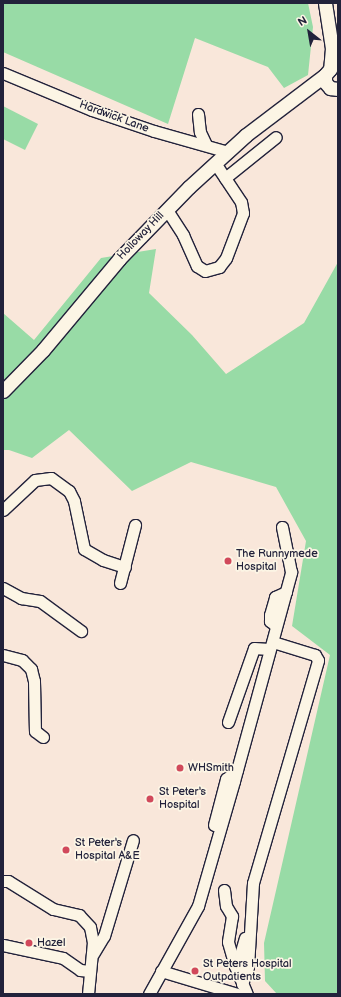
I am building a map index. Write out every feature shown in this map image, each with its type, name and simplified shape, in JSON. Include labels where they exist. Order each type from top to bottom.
[{"type":"main road","points":[[326,3],[332,48],[331,70],[326,82],[335,89]]},
{"type":"main road","points":[[334,3],[338,25]]},
{"type":"main road","name":"Holloway Hill","points":[[3,391],[43,350],[119,259],[215,163],[295,97],[331,70]]},
{"type":"main road","name":"Holloway Hill","points":[[295,97],[335,89]]},
{"type":"street","name":"Hardwick Lane","points":[[3,73],[99,113],[154,131],[228,152]]},
{"type":"street","points":[[198,114],[200,132],[206,145]]},
{"type":"street","points":[[225,178],[276,137]]},
{"type":"street","points":[[167,210],[183,235],[197,266],[205,271],[214,270],[226,258],[243,213],[241,202],[215,163]]},
{"type":"street","points":[[3,510],[35,480],[51,478],[69,491],[74,501],[84,549],[103,560],[124,567]]},
{"type":"street","points":[[120,583],[135,525]]},
{"type":"street","points":[[149,994],[198,906],[211,862],[291,572],[282,527]]},
{"type":"street","points":[[4,590],[21,598],[40,601],[81,631]]},
{"type":"street","points":[[228,722],[254,648],[271,645],[315,655],[318,660],[253,883],[248,967],[242,991]]},
{"type":"street","points":[[3,655],[22,660],[31,669],[34,681],[35,731],[43,736]]},
{"type":"street","points":[[92,956],[104,936],[133,840]]},
{"type":"street","points":[[6,881],[53,909],[79,915],[90,927],[93,942],[88,994]]},
{"type":"street","points":[[224,890],[226,906],[232,916],[228,942],[229,966],[242,991]]},
{"type":"street","points":[[236,955],[251,921]]},
{"type":"street","points":[[228,942],[236,955],[242,991]]},
{"type":"street","points":[[3,945],[63,958],[80,970],[90,970]]},
{"type":"street","points":[[161,971],[242,991]]},
{"type":"green space","points":[[3,3],[308,3],[313,27],[308,75],[284,88],[268,67],[195,38],[168,124],[3,52]]},
{"type":"green space","points":[[3,106],[38,124],[25,150],[3,139]]},
{"type":"green space","points":[[156,249],[149,293],[192,335],[226,374],[304,323],[338,262],[338,994],[277,994],[265,981],[264,943],[330,655],[292,626],[306,541],[276,487],[191,462],[132,491],[69,430],[32,458],[9,450],[3,450],[3,313],[34,340],[101,258]]},
{"type":"place","name":"The Runnymede Hospital","points":[[228,561]]},
{"type":"place","name":"WHSmith","points":[[180,768]]},
{"type":"place","name":"St Peter's Hospital","points":[[150,799]]},
{"type":"place","name":"St Peter's Hospital A&E","points":[[66,850]]},
{"type":"place","name":"Hazel","points":[[29,943]]},
{"type":"place","name":"St Peters Hospital Outpatients","points":[[195,971]]}]
